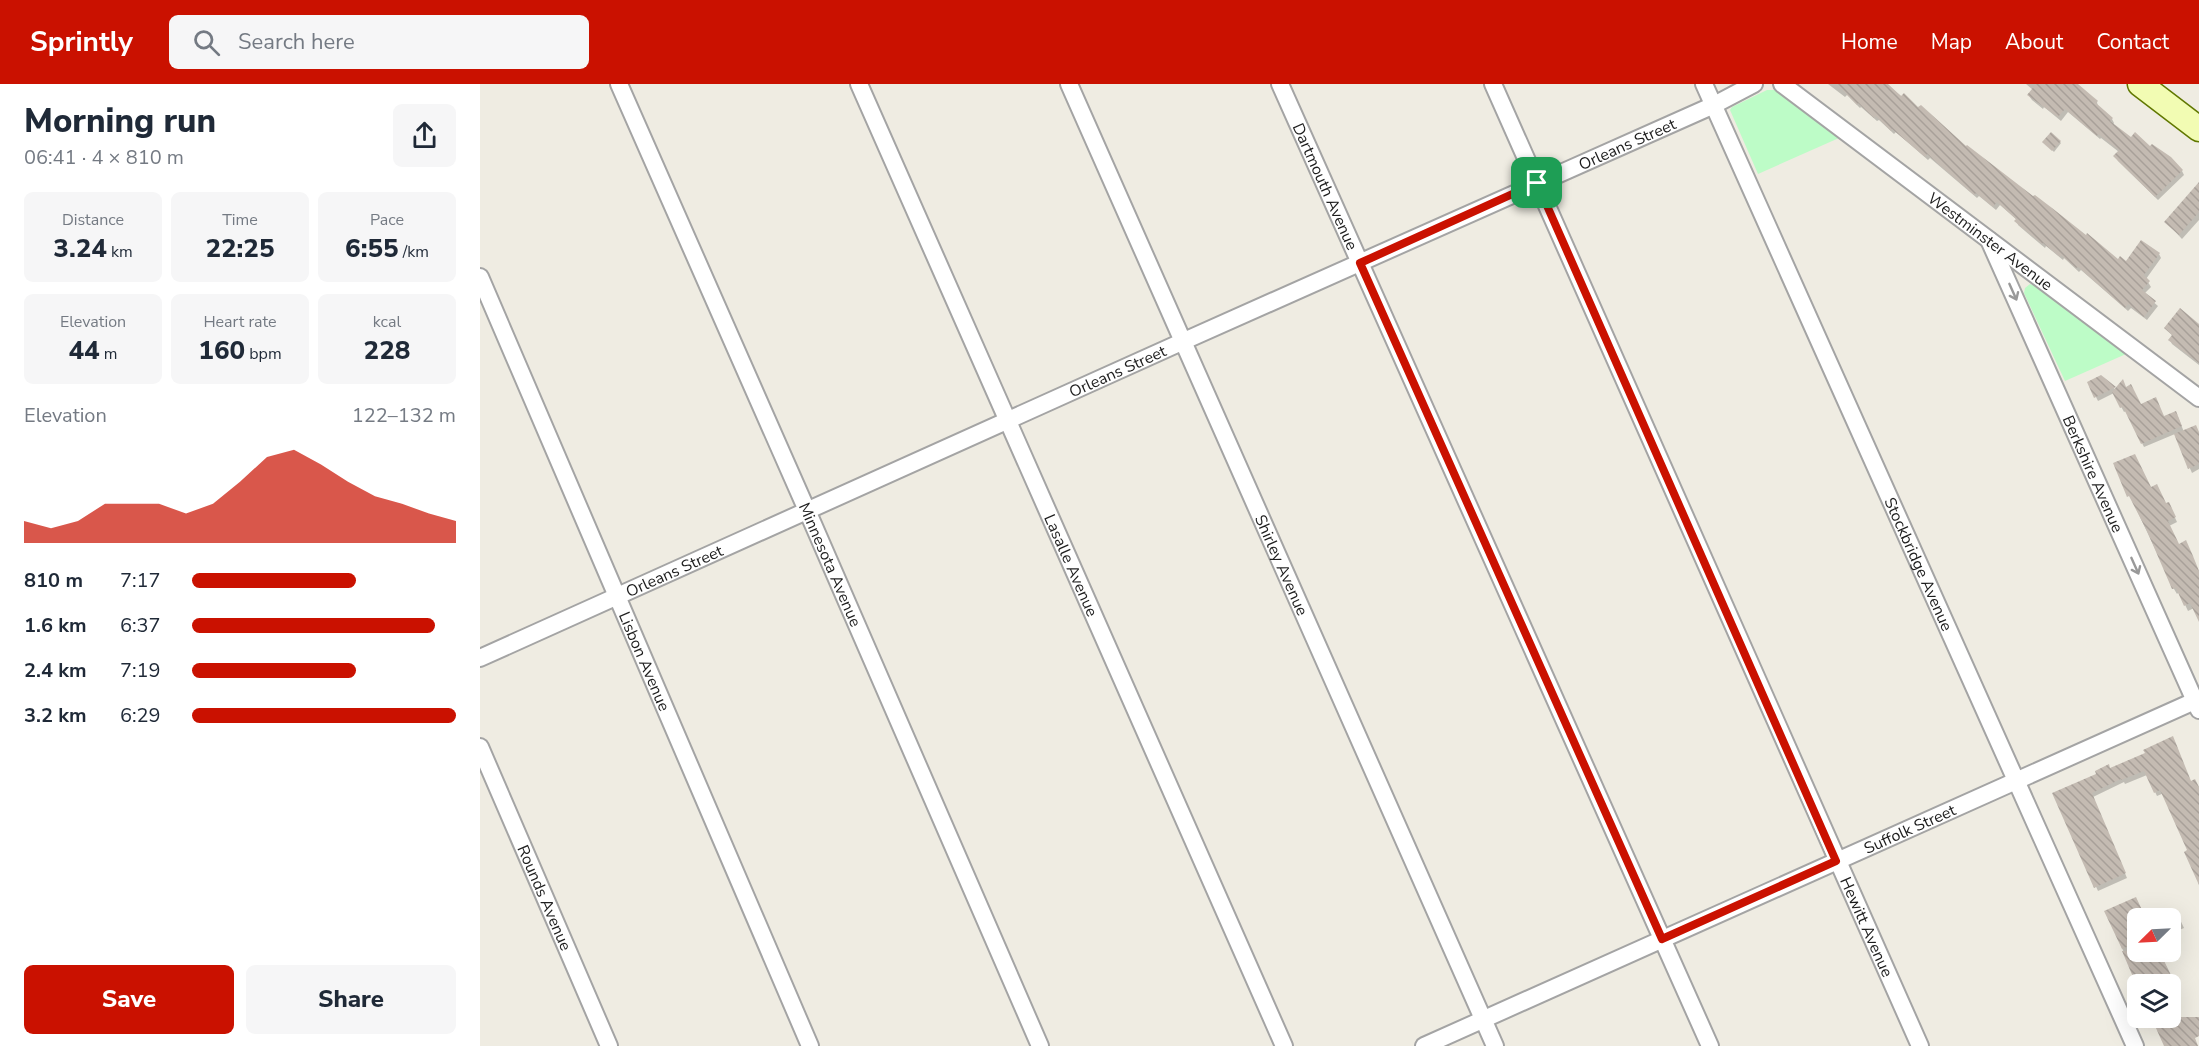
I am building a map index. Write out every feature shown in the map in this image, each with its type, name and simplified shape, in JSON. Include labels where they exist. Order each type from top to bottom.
[{"type":"street","name":"Minnesota Avenue","points":[[619,84],[1040,1046]]},
{"type":"street","name":"Lasalle Avenue","points":[[859,84],[1284,1046]]},
{"type":"street","name":"Shirley Avenue","points":[[1069,84],[1495,1046]]},
{"type":"street","name":"Dartmouth Avenue","points":[[1281,84],[1710,1046]]},
{"type":"street","name":"Hewitt Avenue","points":[[1493,84],[1920,1046]]},
{"type":"street","name":"Stockbridge Avenue","points":[[1704,84],[2135,1046]]},
{"type":"street","name":"Orleans Street","points":[[480,658],[1714,105],[1754,84]]},
{"type":"street","name":"Westminster Avenue","points":[[1782,84],[2199,398]]},
{"type":"street","points":[[2140,84],[2199,129]]},
{"type":"street","name":"Berkshire Avenue","points":[[1988,239],[2198,704]]},
{"type":"street","name":"Lisbon Avenue","points":[[480,277],[810,1046]]},
{"type":"street","name":"Suffolk Street","points":[[1424,1046],[1836,861],[2198,704]]},
{"type":"street","name":"Rounds Avenue","points":[[480,747],[609,1046]]},
{"type":"green space","points":[[1767,90],[1775,90],[1839,138],[1758,174],[1730,110]]},
{"type":"green space","points":[[2030,284],[2126,354],[2065,381],[2024,293],[2025,288]]},
{"type":"building","points":[[1837,84],[1888,84],[1901,96],[1904,93],[1918,107],[1921,105],[1966,146],[2086,235],[2087,233],[2118,259],[2120,256],[2126,261],[2141,240],[2160,253],[2144,275],[2150,281],[2142,290],[2156,301],[2144,317],[2128,304],[2125,308],[2078,267],[2076,268],[2061,255],[2060,257],[2014,221],[2016,219],[1997,202],[1993,207],[1976,193],[1974,195],[1927,154],[1925,157],[1892,129],[1891,131],[1876,116],[1874,118],[1858,103],[1857,105]]},
{"type":"building","points":[[2036,84],[2078,84],[2113,118],[2110,121],[2131,137],[2135,132],[2150,146],[2152,144],[2171,157],[2183,170],[2155,197],[2113,156],[2119,150],[2098,134],[2097,136],[2065,109],[2058,117],[2027,95]]},
{"type":"building","points":[[2051,132],[2061,141],[2052,151],[2042,142]]},
{"type":"building","points":[[2199,182],[2199,212],[2179,235],[2164,222]]},
{"type":"building","points":[[2180,308],[2199,324],[2199,363],[2168,340],[2172,335],[2164,328]]},
{"type":"building","points":[[2101,375],[2116,387],[2094,398],[2087,382]]},
{"type":"building","points":[[2123,379],[2126,387],[2131,384],[2141,404],[2156,397],[2164,416],[2176,411],[2182,426],[2141,444],[2123,407],[2120,408],[2112,392]]},
{"type":"building","points":[[2196,425],[2199,432],[2199,464],[2188,469],[2174,434]]},
{"type":"building","points":[[2135,454],[2151,487],[2157,484],[2166,503],[2169,502],[2176,517],[2168,521],[2179,544],[2186,540],[2199,571],[2199,622],[2190,603],[2184,606],[2176,588],[2172,589],[2147,531],[2129,496],[2127,497],[2113,463]]},
{"type":"building","points":[[2173,736],[2191,781],[2195,779],[2199,787],[2199,885],[2184,852],[2187,850],[2160,790],[2154,793],[2144,771],[2092,793],[2126,873],[2094,888],[2052,793],[2096,774],[2095,771],[2109,764],[2110,768],[2145,753],[2143,750]]},
{"type":"building","points":[[2136,897],[2141,908],[2127,908],[2127,947],[2122,949],[2104,911]]},
{"type":"building","points":[[2122,951],[2127,951],[2127,962],[2164,962],[2170,974],[2132,974]]},
{"type":"building","points":[[2181,1017],[2199,1017],[2199,1036],[2195,1038],[2198,1046],[2164,1046],[2156,1028],[2181,1028]]},
{"type":"route","points":[[1537,183],[1836,861],[1662,939],[1360,263],[1537,183]]}]
